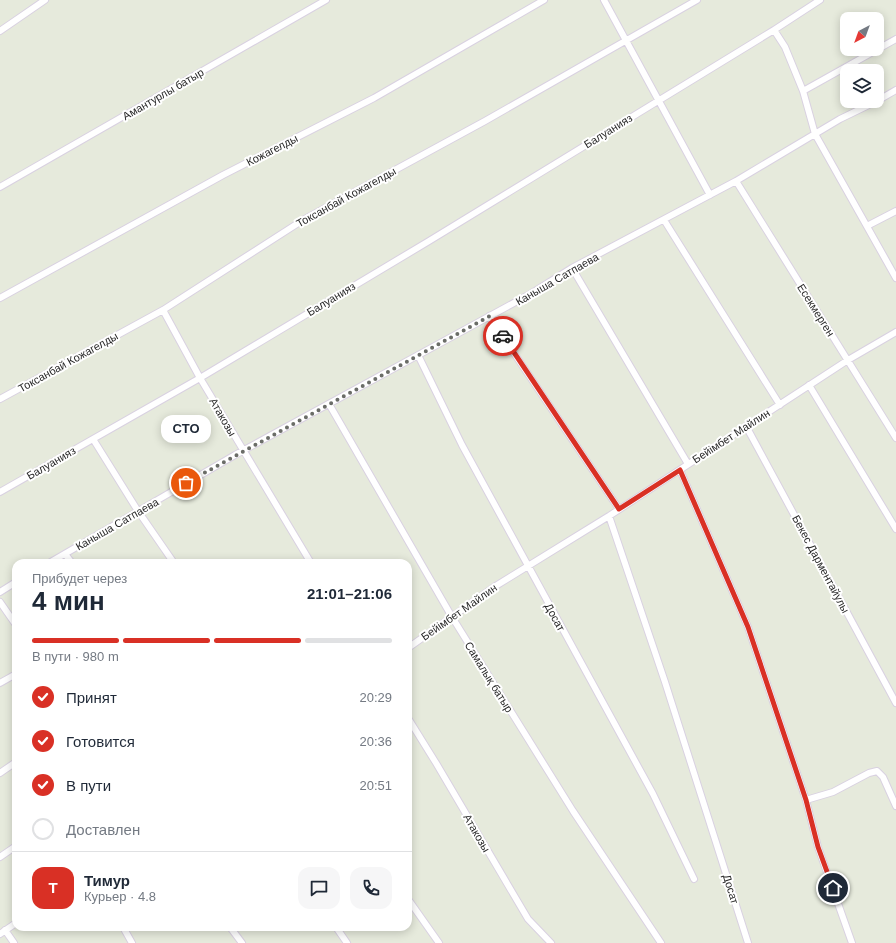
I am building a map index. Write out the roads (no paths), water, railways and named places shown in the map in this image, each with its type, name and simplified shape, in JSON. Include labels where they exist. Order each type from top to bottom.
[{"type":"street","points":[[0,31],[45,0]]},
{"type":"street","name":"Амантурлы батыр","points":[[0,187],[326,0]]},
{"type":"street","name":"Кожагелды","points":[[0,298],[223,175],[374,98],[544,0]]},
{"type":"street","points":[[604,0],[710,195]]},
{"type":"street","name":"Токсанбай Кожагелды","points":[[0,400],[163,310],[303,220],[485,121],[697,0]]},
{"type":"street","points":[[820,0],[774,30],[785,47],[803,91],[815,134],[896,278]]},
{"type":"street","name":"Балуанияз","points":[[0,492],[200,378],[423,245],[774,30]]},
{"type":"street","points":[[803,91],[896,39]]},
{"type":"street","name":"Каныша Сатпаева","points":[[884,97],[896,90]]},
{"type":"street","name":"Каныша Сатпаева","points":[[56,559],[242,451],[532,293],[572,268],[736,181],[815,134],[864,108]]},
{"type":"street","name":"Eсекмерген","points":[[736,181],[896,438]]},
{"type":"street","points":[[867,226],[896,211]]},
{"type":"street","points":[[664,220],[780,405]]},
{"type":"street","points":[[572,268],[688,464]]},
{"type":"street","name":"Атакозы","points":[[163,310],[242,451],[309,559]]},
{"type":"street","points":[[490,316],[619,509]]},
{"type":"street","name":"Бейімбет Майлин","points":[[412,645],[494,587],[680,470],[848,360],[896,332]]},
{"type":"street","name":"Досат","points":[[418,355],[462,445],[653,794],[694,879]]},
{"type":"street","points":[[809,385],[896,529]]},
{"type":"street","name":"Самалық батыр","points":[[329,404],[452,617],[573,811],[661,943]]},
{"type":"street","name":"Бекес Дарментайулы","points":[[746,426],[896,703]]},
{"type":"street","points":[[94,439],[138,511],[171,559]]},
{"type":"street","points":[[680,470],[748,627],[806,800],[818,847],[852,943]]},
{"type":"street","name":"Досат","points":[[608,516],[665,682],[748,943]]},
{"type":"street","points":[[65,554],[69,559]]},
{"type":"street","points":[[0,592],[12,584]]},
{"type":"street","points":[[0,602],[12,619]]},
{"type":"street","points":[[0,683],[12,676]]},
{"type":"street","name":"Атакозы","points":[[412,724],[520,907],[528,919],[551,943]]},
{"type":"street","points":[[0,773],[12,765]]},
{"type":"street","points":[[806,800],[833,792],[869,773],[877,771],[883,777],[896,806]]},
{"type":"street","points":[[0,857],[12,849]]},
{"type":"street","points":[[412,905],[439,943]]},
{"type":"street","points":[[12,926],[3,932],[14,943]]},
{"type":"street","points":[[125,931],[132,943]]},
{"type":"street","points":[[233,931],[242,943]]},
{"type":"street","points":[[339,931],[347,943]]},
{"type":"place","name":"CTO","points":[[186,483]]}]
